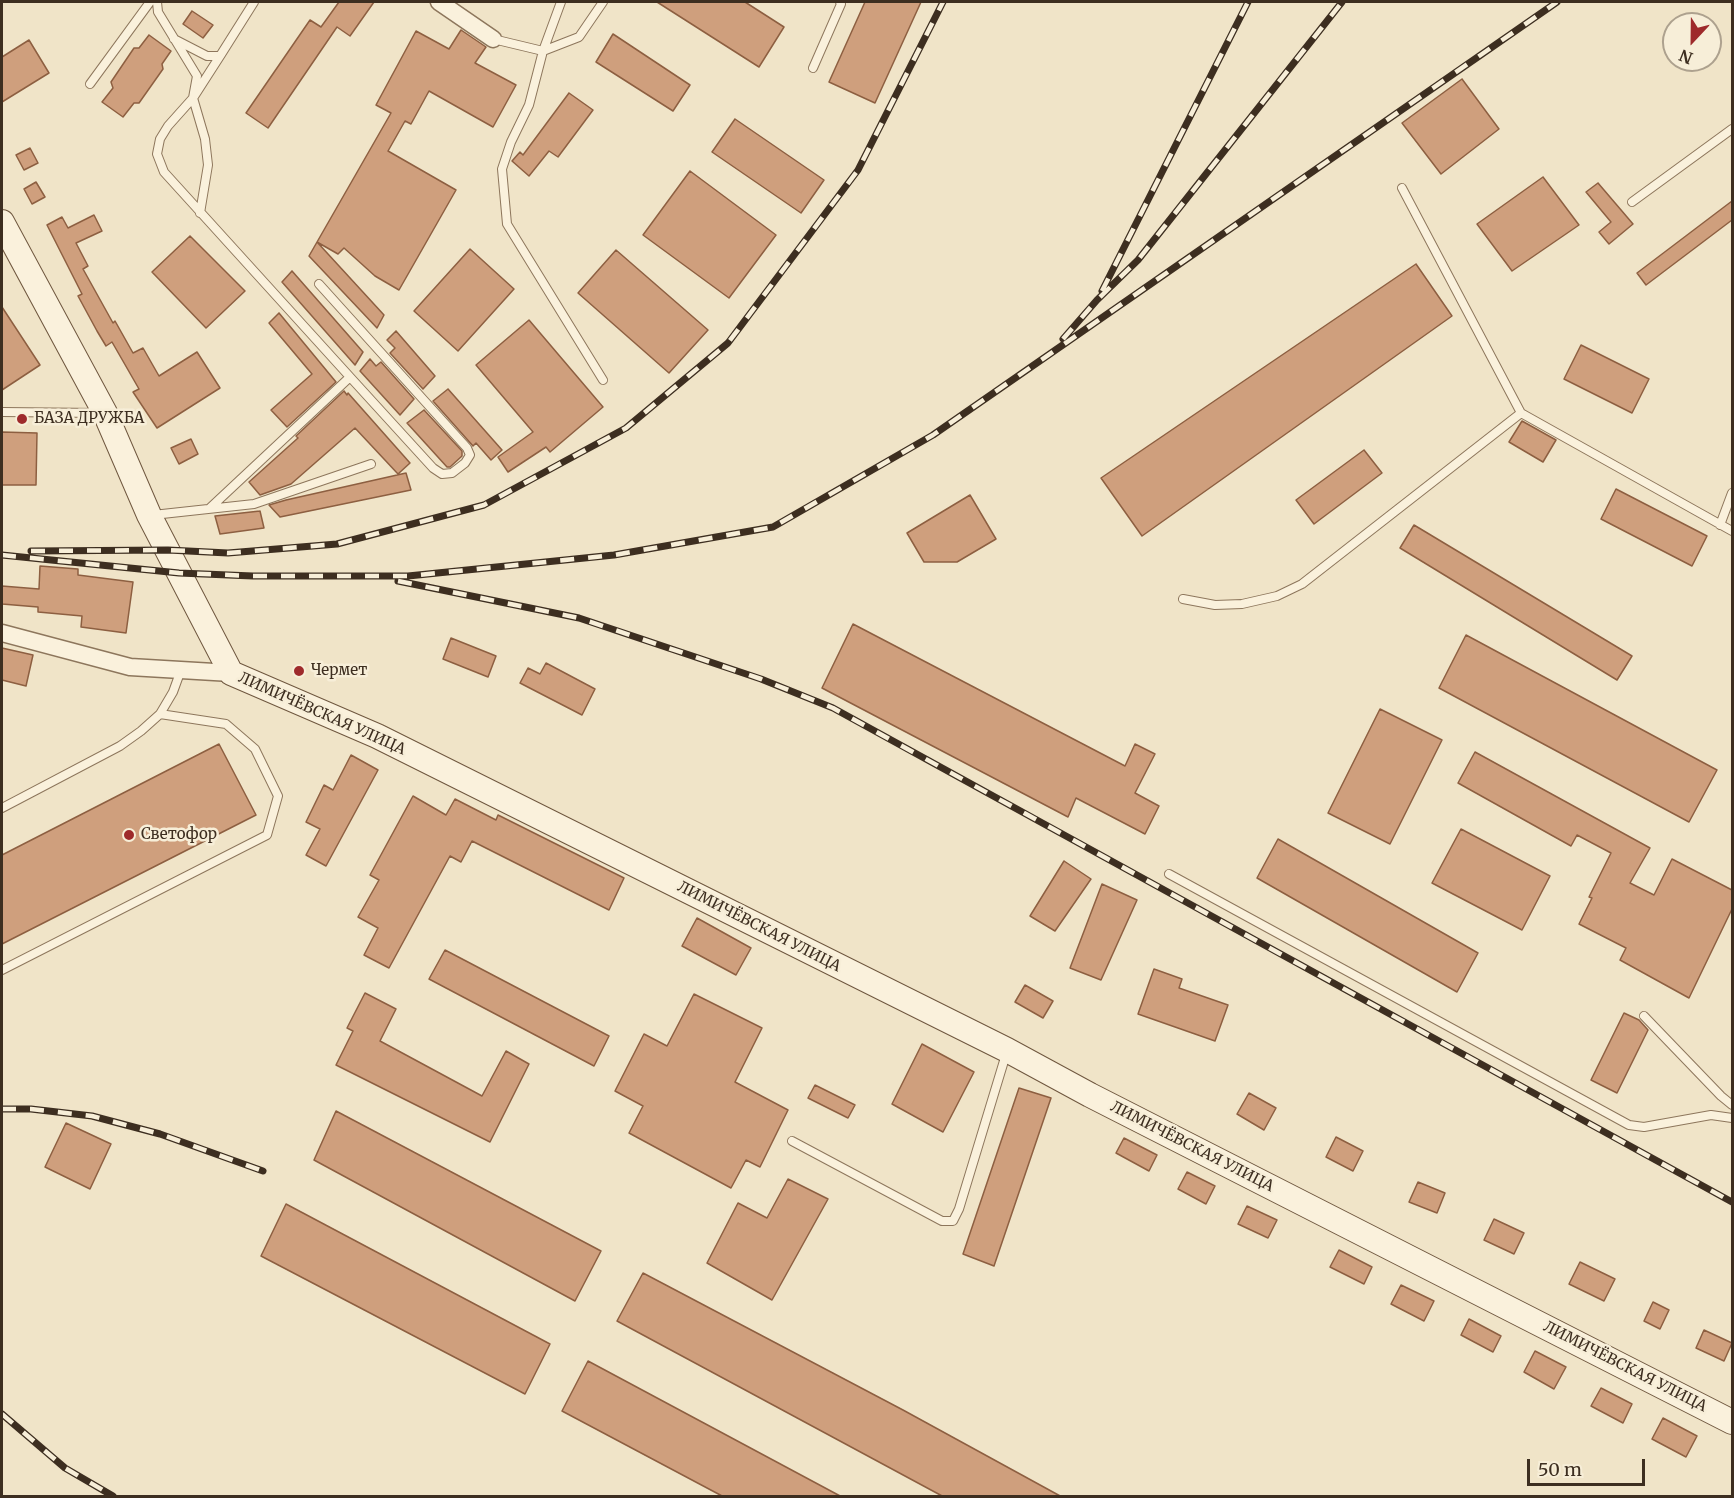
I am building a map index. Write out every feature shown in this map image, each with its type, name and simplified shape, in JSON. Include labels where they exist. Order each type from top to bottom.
[{"type":"main road","name":"ЛИМИЧЁВСКАЯ УЛИЦА","points":[[2,222],[105,414],[149,515],[231,674],[377,736],[1007,1050],[1090,1095],[1731,1423]]},
{"type":"street","points":[[438,2],[493,39]]},
{"type":"street","points":[[2,633],[130,667],[231,674]]},
{"type":"lane","points":[[90,84],[150,2]]},
{"type":"lane","points":[[157,2],[158,12],[196,76],[193,98],[205,139],[208,165],[200,213]]},
{"type":"lane","points":[[254,2],[193,98],[168,126],[160,139],[157,154],[164,172],[433,468],[442,474],[452,473],[465,463],[470,455],[467,448],[319,284]]},
{"type":"lane","points":[[561,2],[543,51],[529,105],[511,142],[502,169],[507,224],[603,380]]},
{"type":"lane","points":[[493,39],[543,51],[579,37],[603,2]]},
{"type":"lane","points":[[813,69],[840,2]]},
{"type":"lane","points":[[174,38],[207,56],[220,56]]},
{"type":"lane","points":[[1632,202],[1732,129]]},
{"type":"lane","points":[[1402,188],[1521,413],[1732,531]]},
{"type":"lane","points":[[210,508],[350,377]]},
{"type":"lane","points":[[2,412],[105,414]]},
{"type":"lane","points":[[1183,599],[1215,605],[1242,604],[1277,596],[1302,584],[1521,413]]},
{"type":"lane","points":[[149,515],[254,504],[371,464]]},
{"type":"lane","points":[[1720,525],[1732,493]]},
{"type":"lane","points":[[2,808],[120,746],[160,714],[181,669]]},
{"type":"lane","points":[[2,970],[267,835],[278,796],[255,749],[226,724],[160,714]]},
{"type":"lane","points":[[1169,874],[1629,1125],[1644,1127],[1711,1115],[1732,1118]]},
{"type":"lane","points":[[1644,1016],[1732,1105]]},
{"type":"lane","points":[[792,1141],[942,1221],[953,1221],[960,1209],[1007,1050]]},
{"type":"building","points":[[339,2],[374,2],[350,36],[337,27],[268,128],[246,113],[310,20],[321,27]]},
{"type":"building","points":[[657,2],[745,2],[784,27],[759,67]]},
{"type":"building","points":[[865,2],[921,2],[875,103],[829,82]]},
{"type":"building","points":[[192,11],[213,25],[203,38],[183,24]]},
{"type":"building","points":[[461,30],[486,47],[475,63],[516,85],[493,127],[429,91],[411,124],[405,121],[388,151],[456,190],[399,290],[375,276],[344,248],[338,254],[317,242],[391,113],[376,105],[416,31],[449,49]]},
{"type":"building","points":[[613,34],[690,85],[673,111],[596,62]]},
{"type":"building","points":[[149,35],[171,51],[162,64],[163,69],[139,103],[134,103],[123,117],[102,102],[113,88],[111,82],[134,48],[139,48]]},
{"type":"building","points":[[29,40],[49,73],[2,102],[2,57]]},
{"type":"building","points":[[1462,79],[1499,129],[1441,174],[1402,123]]},
{"type":"building","points":[[569,93],[593,110],[558,157],[549,151],[529,176],[512,161],[520,152],[523,155]]},
{"type":"building","points":[[735,119],[824,180],[801,213],[712,152]]},
{"type":"building","points":[[30,148],[38,163],[24,170],[16,155]]},
{"type":"building","points":[[690,171],[776,235],[729,298],[643,235]]},
{"type":"building","points":[[1543,177],[1579,225],[1512,271],[1477,224]]},
{"type":"building","points":[[36,182],[45,197],[32,204],[24,189]]},
{"type":"building","points":[[1598,183],[1633,224],[1609,244],[1599,232],[1611,222],[1586,192]]},
{"type":"building","points":[[1732,201],[1732,220],[1646,285],[1637,273]]},
{"type":"building","points":[[94,215],[102,231],[76,243],[88,266],[83,269],[113,323],[115,321],[133,353],[143,348],[159,376],[197,352],[220,388],[157,428],[133,392],[139,389],[112,342],[106,346],[78,296],[82,294],[47,225],[62,217],[68,228]]},
{"type":"building","points":[[190,236],[245,291],[206,328],[152,272]]},
{"type":"building","points":[[317,242],[384,315],[377,328],[309,256]]},
{"type":"building","points":[[470,249],[514,289],[458,351],[414,311]]},
{"type":"building","points":[[616,250],[708,330],[669,373],[578,293]]},
{"type":"building","points":[[1416,264],[1452,316],[1142,536],[1101,478]]},
{"type":"building","points":[[292,271],[363,352],[355,365],[282,282]]},
{"type":"building","points":[[2,307],[40,365],[2,390]]},
{"type":"building","points":[[279,313],[336,382],[287,427],[271,410],[312,374],[269,323]]},
{"type":"building","points":[[529,320],[603,407],[550,452],[546,447],[508,472],[498,457],[533,432],[476,365]]},
{"type":"building","points":[[396,331],[435,376],[423,389],[390,353],[395,348],[387,340]]},
{"type":"building","points":[[1581,345],[1649,379],[1632,413],[1564,379]]},
{"type":"building","points":[[370,359],[376,366],[381,362],[414,399],[400,415],[360,371]]},
{"type":"building","points":[[448,389],[502,450],[491,460],[476,443],[473,446],[433,401]]},
{"type":"building","points":[[344,391],[410,463],[398,474],[355,428],[291,484],[260,495],[249,482],[298,438],[296,436]]},
{"type":"building","points":[[424,410],[462,451],[462,456],[450,467],[447,467],[407,423]]},
{"type":"building","points":[[1522,421],[1556,440],[1543,462],[1509,442]]},
{"type":"building","points":[[2,432],[37,433],[36,485],[2,485]]},
{"type":"building","points":[[191,439],[198,454],[179,464],[171,448]]},
{"type":"building","points":[[1364,450],[1382,473],[1314,524],[1296,500]]},
{"type":"building","points":[[406,473],[411,490],[280,517],[269,505],[286,500]]},
{"type":"building","points":[[1616,489],[1707,536],[1692,566],[1601,519]]},
{"type":"building","points":[[970,495],[996,539],[957,562],[924,562],[907,533]]},
{"type":"building","points":[[260,511],[264,528],[220,534],[215,516]]},
{"type":"building","points":[[1414,525],[1632,656],[1617,680],[1400,548]]},
{"type":"building","points":[[40,566],[78,569],[78,575],[133,582],[126,633],[81,627],[82,616],[38,612],[38,607],[2,604],[2,586],[39,589]]},
{"type":"building","points":[[853,624],[1125,766],[1135,744],[1155,754],[1135,793],[1159,806],[1145,834],[1076,798],[1068,817],[822,688]]},
{"type":"building","points":[[1466,635],[1717,770],[1689,822],[1439,688]]},
{"type":"building","points":[[451,638],[496,656],[488,677],[443,659]]},
{"type":"building","points":[[2,648],[33,655],[26,686],[2,680]]},
{"type":"building","points":[[546,663],[595,689],[582,715],[520,683],[528,668],[540,674]]},
{"type":"building","points":[[1380,709],[1442,740],[1390,844],[1328,813]]},
{"type":"building","name":"Светофор","points":[[219,744],[256,815],[2,944],[2,855]]},
{"type":"building","points":[[1475,752],[1650,848],[1630,883],[1654,895],[1672,859],[1732,890],[1732,909],[1689,998],[1620,960],[1626,948],[1579,924],[1592,898],[1589,897],[1611,853],[1577,835],[1571,846],[1458,783]]},
{"type":"building","points":[[351,755],[378,770],[326,866],[306,855],[320,829],[306,822],[324,785],[333,790]]},
{"type":"building","points":[[413,796],[446,815],[455,799],[496,820],[498,815],[624,878],[609,910],[472,841],[461,862],[450,856],[389,968],[364,955],[378,928],[358,917],[379,880],[370,875]]},
{"type":"building","points":[[1461,829],[1550,876],[1522,930],[1432,883]]},
{"type":"building","points":[[1278,839],[1478,953],[1457,992],[1257,878]]},
{"type":"building","points":[[1064,861],[1091,879],[1055,931],[1030,916]]},
{"type":"building","points":[[1102,884],[1137,900],[1101,980],[1070,968]]},
{"type":"building","points":[[697,918],[751,948],[736,975],[682,946]]},
{"type":"building","points":[[445,950],[609,1036],[594,1066],[429,979]]},
{"type":"building","points":[[1154,969],[1182,979],[1179,988],[1228,1005],[1215,1041],[1138,1014]]},
{"type":"building","points":[[1025,985],[1053,1001],[1043,1018],[1015,1002]]},
{"type":"building","points":[[365,993],[396,1009],[380,1041],[482,1096],[506,1051],[529,1064],[490,1142],[336,1065],[353,1031],[347,1028]]},
{"type":"building","points":[[694,994],[762,1028],[735,1082],[788,1110],[760,1167],[746,1160],[731,1188],[629,1133],[643,1106],[615,1091],[644,1034],[667,1046]]},
{"type":"building","points":[[1624,1013],[1639,1020],[1648,1030],[1617,1093],[1591,1080]]},
{"type":"building","points":[[922,1044],[974,1072],[943,1132],[892,1104]]},
{"type":"building","points":[[815,1085],[855,1105],[848,1118],[808,1098]]},
{"type":"building","points":[[1019,1088],[1051,1098],[994,1266],[963,1254]]},
{"type":"building","points":[[1249,1093],[1276,1108],[1264,1130],[1237,1114]]},
{"type":"building","points":[[336,1111],[601,1251],[575,1301],[314,1160]]},
{"type":"building","points":[[66,1123],[111,1144],[90,1189],[45,1167]]},
{"type":"building","points":[[1336,1137],[1363,1151],[1353,1171],[1326,1157]]},
{"type":"building","points":[[1124,1138],[1157,1155],[1149,1171],[1116,1153]]},
{"type":"building","points":[[1187,1172],[1215,1186],[1206,1204],[1178,1189]]},
{"type":"building","points":[[788,1179],[828,1199],[772,1300],[707,1263],[738,1203],[767,1218]]},
{"type":"building","points":[[1418,1182],[1445,1193],[1437,1213],[1409,1202]]},
{"type":"building","points":[[286,1204],[550,1344],[525,1394],[261,1256]]},
{"type":"building","points":[[1247,1206],[1277,1220],[1268,1238],[1238,1224]]},
{"type":"building","points":[[1494,1219],[1524,1233],[1514,1254],[1484,1240]]},
{"type":"building","points":[[1339,1250],[1372,1267],[1364,1284],[1330,1267]]},
{"type":"building","points":[[1580,1262],[1615,1279],[1604,1301],[1569,1284]]},
{"type":"building","points":[[643,1273],[1062,1497],[944,1497],[617,1321]]},
{"type":"building","points":[[1401,1285],[1434,1301],[1424,1321],[1391,1304]]},
{"type":"building","points":[[1653,1302],[1669,1310],[1660,1329],[1644,1321]]},
{"type":"building","points":[[1469,1319],[1501,1336],[1493,1352],[1461,1335]]},
{"type":"building","points":[[1704,1330],[1732,1343],[1724,1361],[1696,1348]]},
{"type":"building","points":[[1535,1351],[1566,1367],[1554,1389],[1524,1372]]},
{"type":"building","points":[[588,1361],[842,1497],[724,1497],[562,1411]]},
{"type":"building","points":[[1601,1388],[1632,1404],[1623,1423],[1591,1406]]},
{"type":"building","points":[[1663,1418],[1697,1436],[1686,1457],[1652,1439]]},
{"type":"railway","points":[[31,551],[168,550],[228,553],[337,544],[484,505],[626,428],[728,343],[858,170],[943,2]]},
{"type":"railway","points":[[1102,291],[1248,2]]},
{"type":"railway","points":[[1063,339],[1097,300],[1138,260],[1342,2]]},
{"type":"railway","points":[[2,555],[179,573],[253,576],[408,576],[614,555],[773,527],[933,435],[1557,2]]},
{"type":"railway","points":[[398,581],[579,618],[761,679],[833,708],[1732,1202]]},
{"type":"railway","points":[[2,1109],[31,1109],[92,1116],[160,1134],[263,1171]]},
{"type":"railway","points":[[2,1414],[65,1468],[113,1496]]},
{"type":"place","name":"БАЗА ДРУЖБА","points":[[22,419]]},
{"type":"place","name":"Чермет","points":[[299,671]]},
{"type":"place","name":"Светофор","points":[[129,835]]}]
